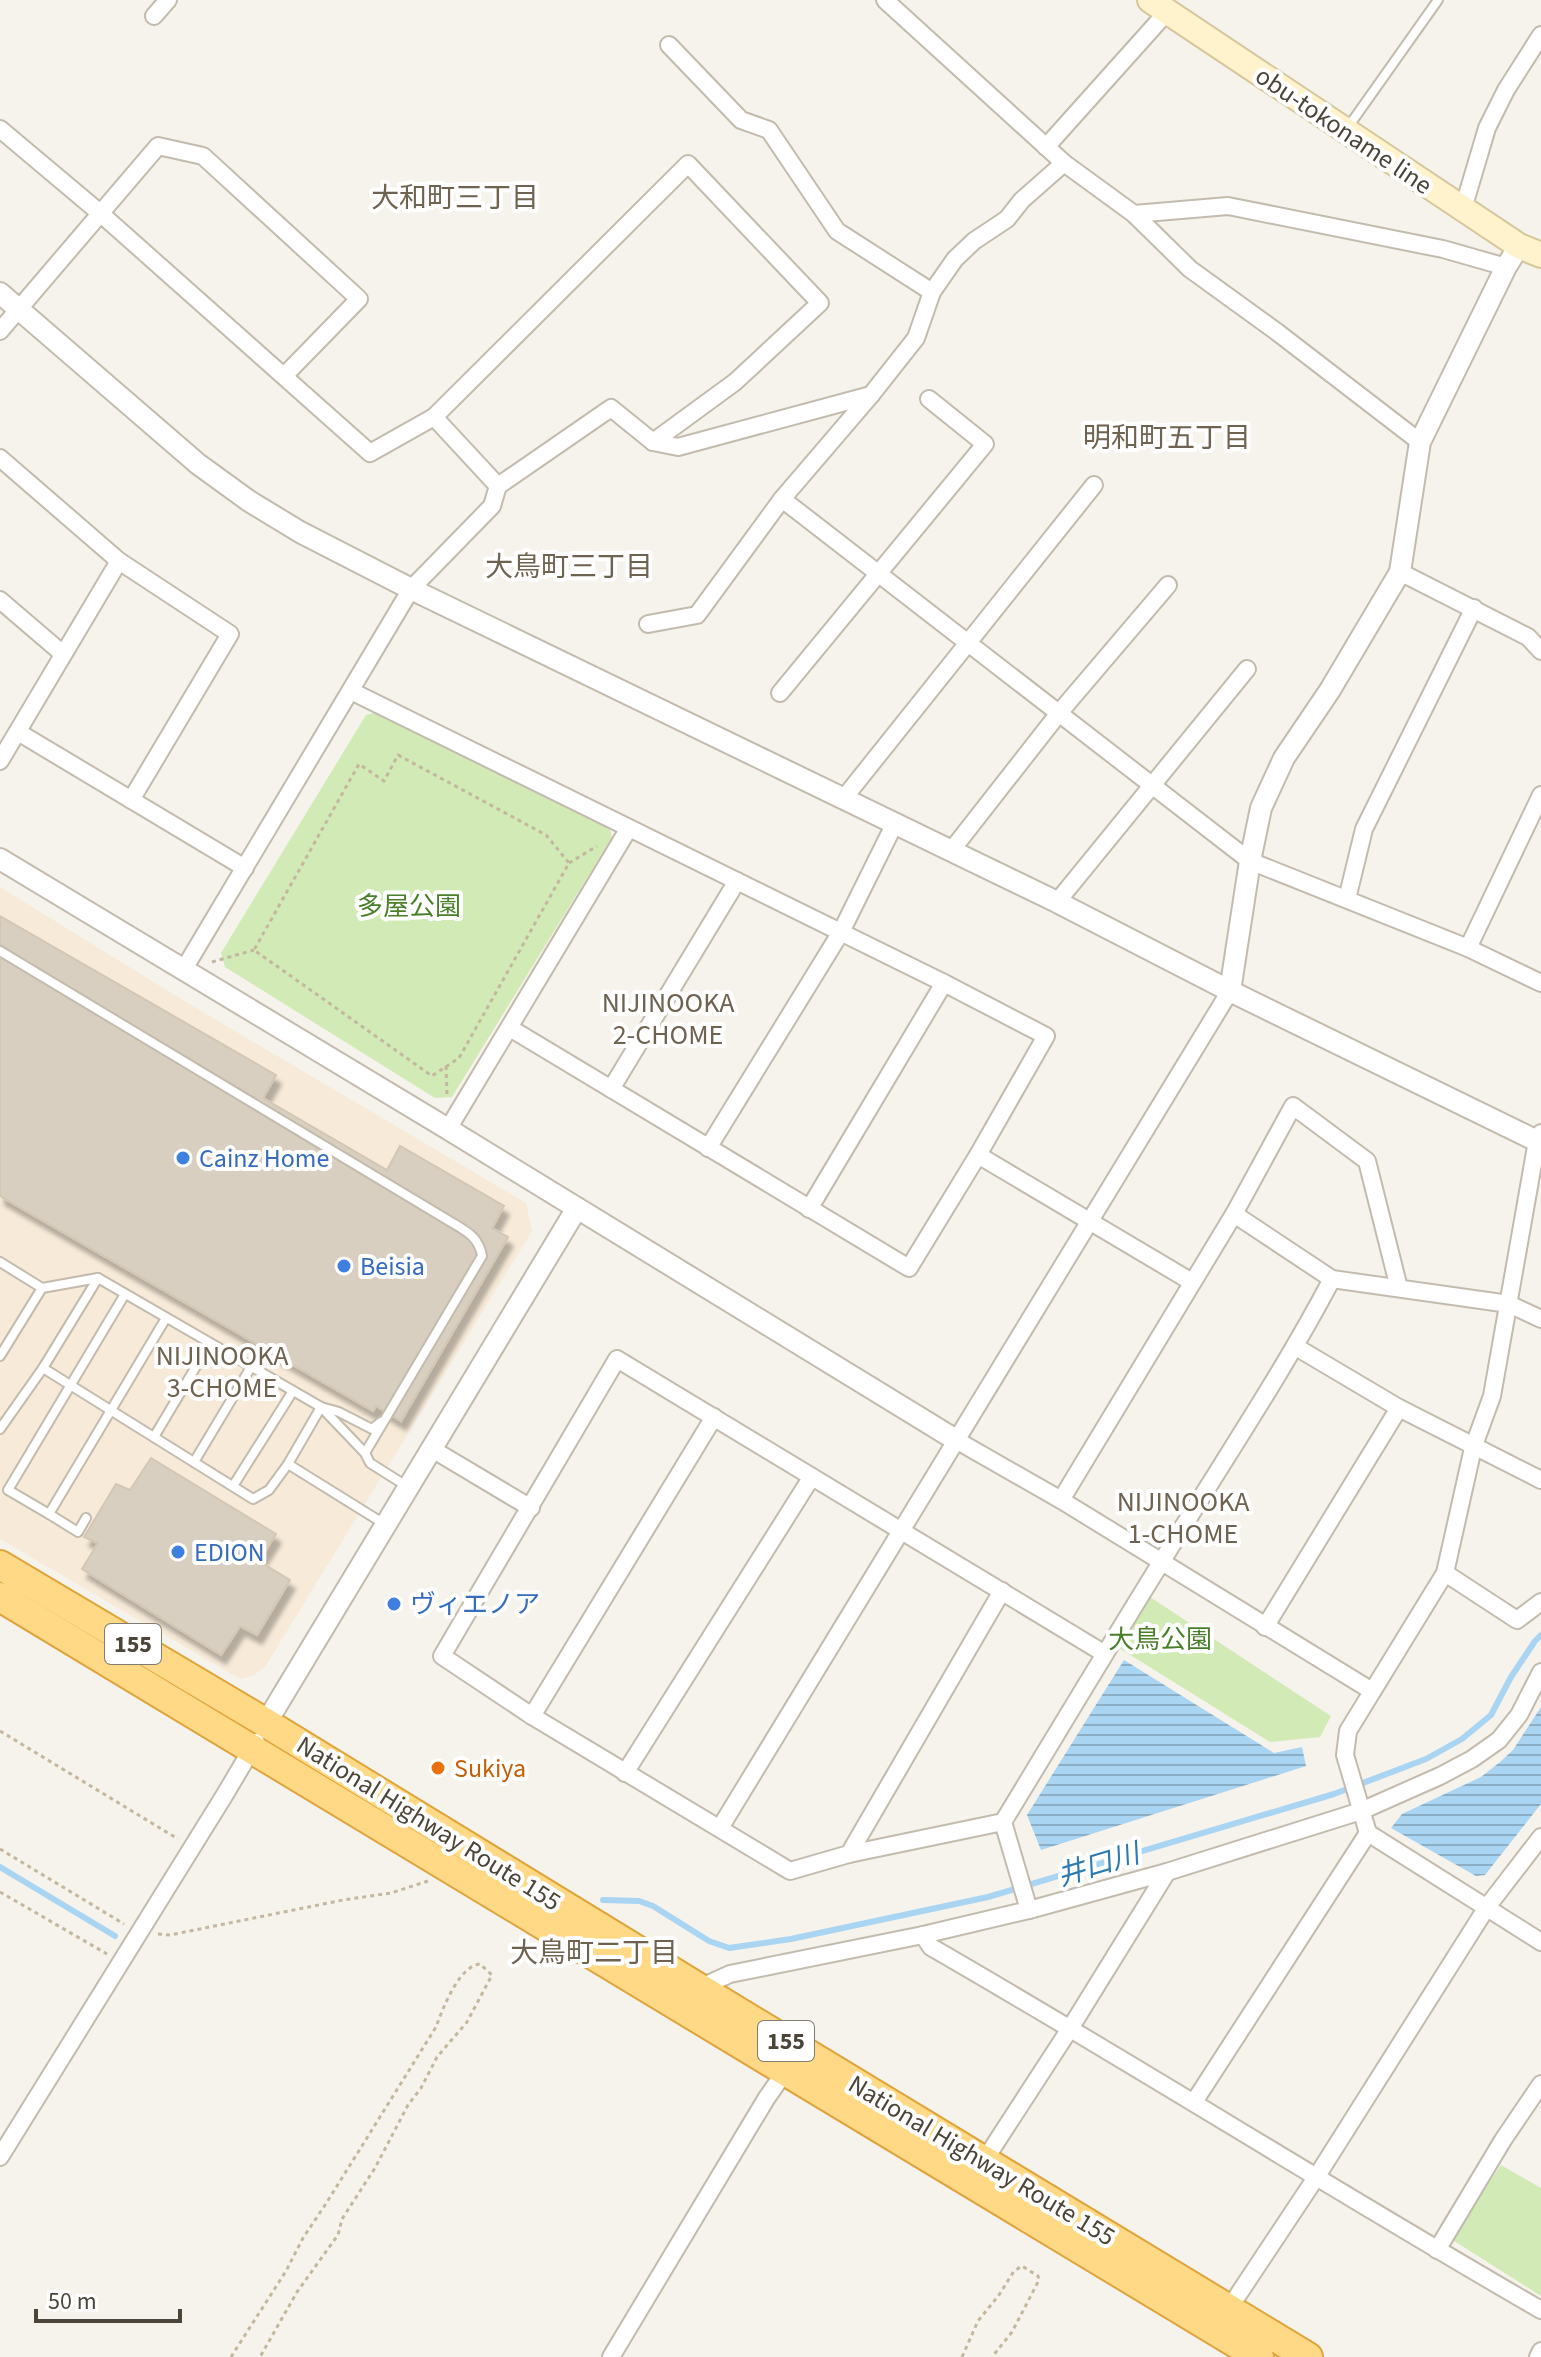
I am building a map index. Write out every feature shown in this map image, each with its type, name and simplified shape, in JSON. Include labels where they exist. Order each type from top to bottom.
[{"type":"highway","name":"National Highway Route 155","points":[[0,1565],[266,1723],[1308,2357]]},
{"type":"highway","name":"National Highway Route 155","points":[[0,1597],[1259,2357]]},
{"type":"main road","name":"obu-tokoname line","points":[[1158,6],[1463,209],[1522,256]]},
{"type":"street","points":[[154,16],[168,0]]},
{"type":"street","points":[[885,0],[1064,163],[1134,214],[1190,269],[1420,442]]},
{"type":"street","points":[[1046,147],[1158,6]]},
{"type":"street","points":[[1463,209],[1487,128],[1506,90],[1541,35]]},
{"type":"street","points":[[669,45],[741,120],[769,130],[837,231],[932,292]]},
{"type":"street","points":[[0,129],[100,213],[370,453],[434,417],[688,164],[820,303],[735,382],[653,442]]},
{"type":"street","points":[[0,331],[158,146],[203,156],[359,299],[284,376]]},
{"type":"street","points":[[648,624],[697,615],[782,499],[916,338],[932,292],[955,259],[974,241],[1007,219],[1022,200],[1064,163]]},
{"type":"street","points":[[720,1828],[1230,991],[1261,808],[1284,758],[1330,690],[1400,572],[1420,442],[1522,256],[1443,249],[1228,206],[1134,214]]},
{"type":"street","points":[[0,293],[198,464],[249,501],[300,532],[411,589],[1057,902],[1230,991],[1540,1139],[1492,1396],[1473,1448],[1445,1573],[1348,1731],[1345,1755],[1368,1833],[1541,1942]]},
{"type":"street","points":[[184,969],[411,589],[492,506],[498,486],[611,408],[653,442],[678,447],[871,395]]},
{"type":"street","points":[[780,693],[985,444],[929,399]]},
{"type":"street","points":[[434,417],[498,486]]},
{"type":"street","points":[[0,458],[119,561],[230,634],[131,800]]},
{"type":"street","points":[[844,798],[1094,485]]},
{"type":"street","points":[[782,499],[1250,861],[1468,948],[1541,983]]},
{"type":"street","points":[[0,761],[119,561]]},
{"type":"street","points":[[1400,572],[1528,637],[1541,651]]},
{"type":"street","points":[[951,851],[1059,713],[1168,585]]},
{"type":"street","points":[[0,600],[63,654]]},
{"type":"street","points":[[1347,899],[1364,829],[1474,608]]},
{"type":"street","points":[[1057,902],[1247,669]]},
{"type":"street","points":[[351,691],[1046,1036],[909,1268],[510,1028]]},
{"type":"street","points":[[18,732],[245,868]]},
{"type":"street","points":[[1468,948],[1541,795]]},
{"type":"street","points":[[708,1148],[841,932],[895,823]]},
{"type":"street","points":[[448,1129],[629,828]]},
{"type":"street","points":[[0,859],[1372,1691]]},
{"type":"street","points":[[611,1089],[737,881]]},
{"type":"street","points":[[809,1209],[944,983]]},
{"type":"street","points":[[1061,1500],[1234,1214],[1293,1106],[1367,1161],[1399,1288]]},
{"type":"street","points":[[978,1155],[1192,1282]]},
{"type":"street","points":[[0,2157],[192,1848],[577,1208]]},
{"type":"street","points":[[1234,1214],[1332,1279],[1509,1304],[1541,1319]]},
{"type":"street","points":[[1105,1654],[617,1359],[442,1656],[532,1716],[790,1871],[849,1854],[1003,1822],[1105,1654],[1161,1561],[1296,1347],[1332,1279]]},
{"type":"street","points":[[1296,1347],[1399,1408],[1541,1480]]},
{"type":"street","points":[[1265,1627],[1399,1408]]},
{"type":"street","points":[[532,1716],[714,1417]]},
{"type":"street","points":[[432,1449],[531,1508]]},
{"type":"street","points":[[625,1773],[811,1478]]},
{"type":"street","points":[[1445,1573],[1517,1620],[1541,1602]]},
{"type":"street","points":[[849,1854],[1002,1591]]},
{"type":"street","points":[[699,1988],[730,1974],[1029,1910],[1167,1872],[1361,1811],[1440,1776],[1499,1740],[1519,1715],[1541,1672]]},
{"type":"street","points":[[1003,1822],[1029,1910]]},
{"type":"street","points":[[1194,2102],[1368,1833]]},
{"type":"street","points":[[1228,2310],[1317,2176],[1487,1907],[1541,1837]]},
{"type":"street","points":[[984,2161],[1167,1872]]},
{"type":"street","points":[[923,1935],[931,1947],[1071,2027],[1541,2310]]},
{"type":"street","points":[[611,2357],[786,2070]]},
{"type":"street","points":[[1437,2250],[1503,2140],[1541,2084]]},
{"type":"street","points":[[1538,2357],[1541,2351]]},
{"type":"lane","points":[[1346,130],[1438,0]]},
{"type":"lane","points":[[0,951],[473,1235],[480,1244],[482,1256],[365,1453]]},
{"type":"lane","points":[[0,1275],[3,1264],[42,1288],[98,1278],[321,1407],[339,1412],[372,1429],[385,1420]]},
{"type":"lane","points":[[0,1429],[43,1368],[98,1278]]},
{"type":"lane","points":[[0,1356],[42,1288]]},
{"type":"lane","points":[[86,1518],[78,1532],[8,1490],[125,1294]]},
{"type":"lane","points":[[49,1514],[166,1318]]},
{"type":"lane","points":[[154,1437],[210,1343]]},
{"type":"lane","points":[[194,1462],[251,1367]]},
{"type":"lane","points":[[43,1368],[253,1499],[269,1490],[321,1407]]},
{"type":"lane","points":[[233,1486],[293,1391]]},
{"type":"lane","points":[[321,1407],[365,1453],[370,1463],[409,1488]]},
{"type":"lane","points":[[288,1464],[386,1526]]},
{"type":"path","points":[[184,969],[254,950],[359,764],[384,781],[398,755],[546,835],[569,863],[459,1058],[432,1076],[254,950]]},
{"type":"path","points":[[0,1731],[192,1848]]},
{"type":"path","points":[[0,1849],[113,1918],[140,1930],[170,1935],[391,1893],[429,1881],[443,1863]]},
{"type":"path","points":[[0,1892],[121,1962]]},
{"type":"path","points":[[231,2357],[436,2027],[444,2006],[465,1971],[472,1965],[480,1964],[492,1975],[467,2022],[437,2057],[375,2168],[342,2219],[338,2235],[297,2292],[260,2357]]},
{"type":"path","points":[[962,2357],[978,2321],[1014,2271],[1022,2266],[1038,2276],[1039,2280],[1005,2344],[992,2357]]},
{"type":"shaded area","points":[[0,887],[186,1002],[526,1203],[532,1231],[265,1667],[254,1675],[241,1679],[233,1675],[0,1539]]},
{"type":"green space","name":"多屋公園","points":[[374,713],[609,827],[612,837],[452,1097],[435,1098],[225,967],[221,953],[366,715]]},
{"type":"green space","name":"大鳥公園","points":[[1147,1595],[1331,1716],[1320,1737],[1270,1742],[1116,1646]]},
{"type":"green space","points":[[1501,2165],[1541,2188],[1541,2296],[1451,2239]]},
{"type":"water","points":[[1124,1660],[1274,1753],[1302,1747],[1306,1766],[1041,1850],[1027,1815]]},
{"type":"water","points":[[1541,1707],[1541,1804],[1485,1875],[1476,1876],[1391,1828],[1402,1814],[1481,1777],[1500,1762],[1513,1750]]},
{"type":"building","name":"Cainz Home","points":[[0,916],[276,1075],[263,1098],[387,1170],[400,1146],[504,1206],[492,1228],[508,1237],[401,1421],[376,1406],[373,1411],[0,1196]]},
{"type":"building","name":"EDION","points":[[151,1458],[276,1534],[259,1561],[290,1580],[257,1635],[240,1626],[221,1655],[82,1569],[98,1543],[84,1537],[116,1484],[130,1490]]},
{"type":"waterway","name":"井口川","points":[[603,1900],[639,1901],[653,1906],[709,1941],[729,1948],[791,1939],[988,1897],[1334,1794],[1426,1759],[1462,1739],[1491,1715],[1511,1677],[1541,1635]]},
{"type":"waterway","name":"井口川","points":[[0,1867],[115,1936]]},
{"type":"place","name":"Cainz Home","points":[[183,1158]]},
{"type":"place","name":"Beisia","points":[[344,1266]]},
{"type":"place","name":"EDION","points":[[178,1552]]},
{"type":"place","name":"ヴィエノア","points":[[394,1604]]},
{"type":"place","name":"Sukiya","points":[[438,1768]]},
{"type":"district","name":"大和町三丁目","points":[[455,197]]},
{"type":"district","name":"明和町五丁目","points":[[1167,437]]},
{"type":"district","name":"大鳥町三丁目","points":[[569,566]]},
{"type":"district","name":"NIJINOOKA 2-CHOME","points":[[668,1018]]},
{"type":"district","name":"NIJINOOKA 3-CHOME","points":[[222,1371]]},
{"type":"district","name":"NIJINOOKA 1-CHOME","points":[[1183,1517]]},
{"type":"district","name":"大鳥町二丁目","points":[[594,1952]]}]
